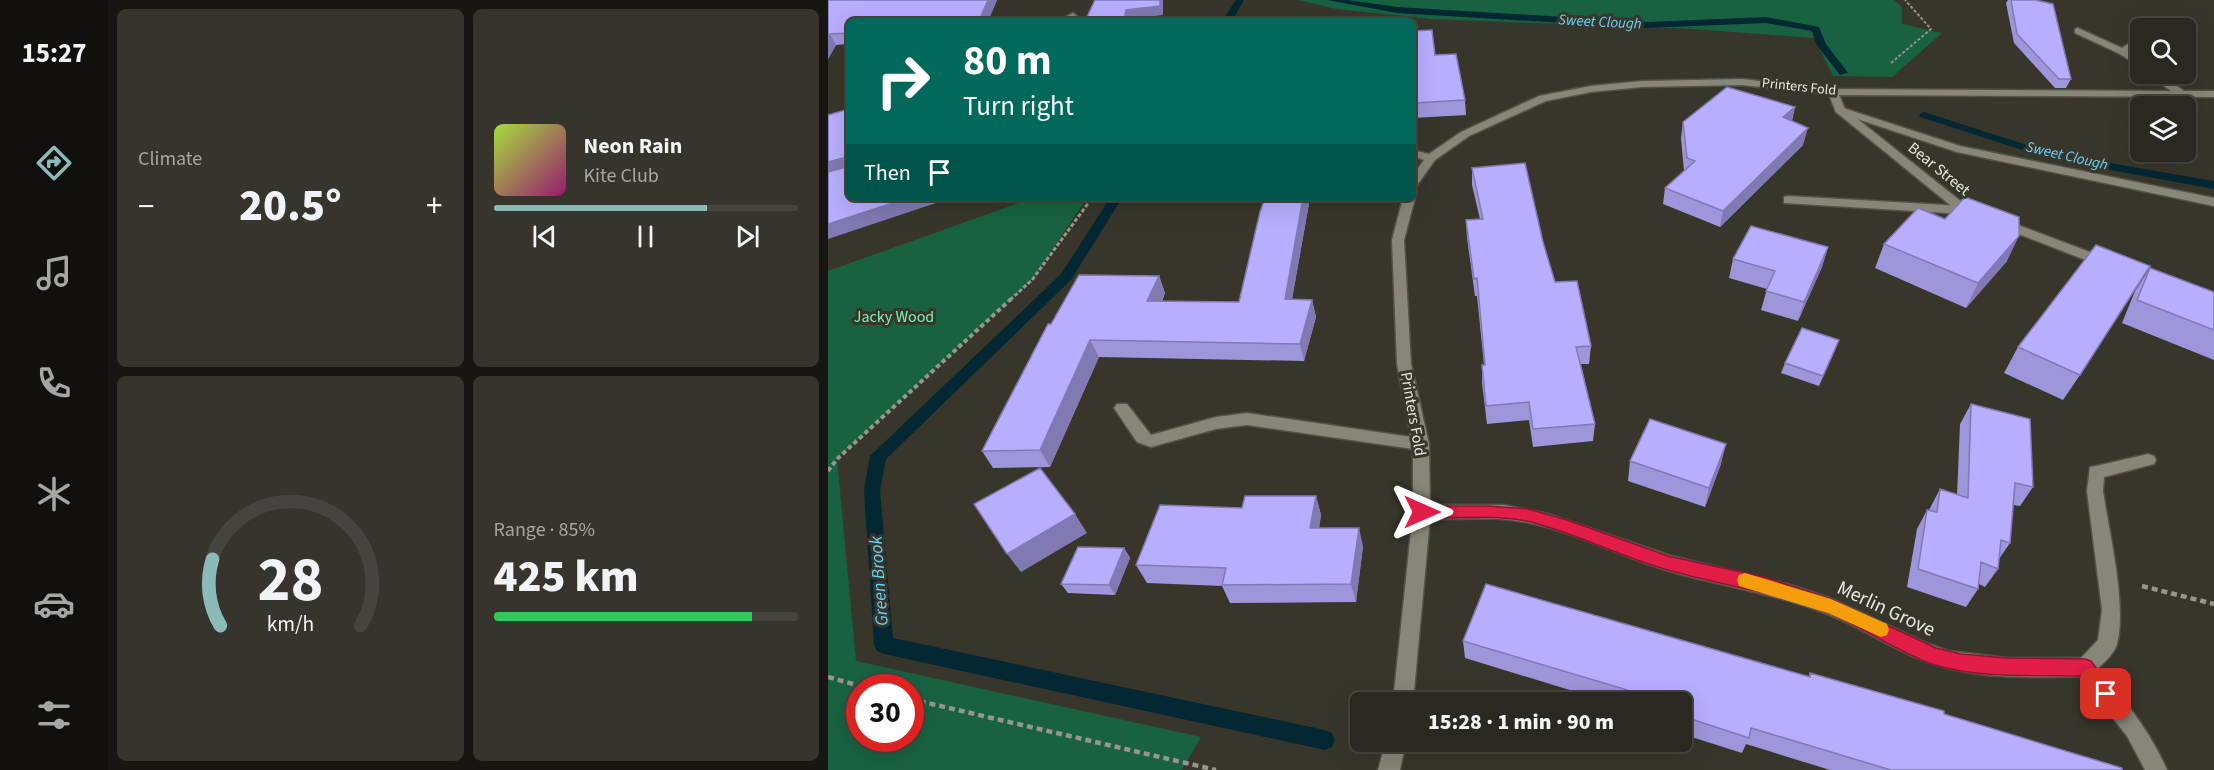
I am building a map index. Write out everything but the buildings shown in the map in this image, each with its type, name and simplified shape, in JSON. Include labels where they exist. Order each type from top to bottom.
[{"type":"street","points":[[1069,18],[1073,16]]},
{"type":"street","points":[[2078,31],[2130,57]]},
{"type":"street","points":[[2123,52],[2130,47]]},
{"type":"street","name":"Printers Fold","points":[[1416,179],[1431,158],[1465,134],[1543,98],[1591,89],[1642,84],[1742,82],[1833,92],[2214,94]]},
{"type":"street","points":[[2168,84],[2182,94]]},
{"type":"street","name":"Bear Street","points":[[1833,92],[1840,110],[1964,210],[2124,270]]},
{"type":"street","points":[[1840,110],[1958,149],[2214,202]]},
{"type":"street","points":[[1416,154],[1431,158]]},
{"type":"street","points":[[1788,200],[1964,210]]},
{"type":"street","name":"Printers Fold","points":[[1404,692],[1422,512],[1421,444],[1404,364],[1398,240],[1407,201]]},
{"type":"street","points":[[1122,408],[1143,438],[1151,441],[1216,423],[1247,419],[1421,444]]},
{"type":"street","points":[[2148,460],[2096,472],[2095,491],[2111,610],[2107,644],[2085,667],[2151,756],[2156,770]]},
{"type":"street","name":"Merlin Grove","points":[[1422,512],[1488,512],[1528,515],[1567,526],[1668,563],[1764,585],[1831,606],[1934,656],[1961,662],[2006,666],[2085,667]]},
{"type":"street","points":[[1389,770],[1393,752]]},
{"type":"path","points":[[1889,92],[1879,73],[1931,28],[1905,0]]},
{"type":"path","points":[[828,471],[837,459],[1032,280],[1090,201]]},
{"type":"path","points":[[2107,576],[2214,604]]},
{"type":"path","points":[[828,677],[846,682]]},
{"type":"path","points":[[924,702],[1216,770]]},
{"type":"green space","points":[[1298,0],[1894,0],[1902,7],[1902,24],[1942,33],[1892,77],[1833,76],[1814,38],[1693,29],[1431,19],[1337,9]]},
{"type":"green space","name":"Jacky Wood","points":[[1025,201],[1085,201],[1032,280],[837,459],[856,661],[915,674],[846,674],[846,752],[924,752],[924,676],[1201,737],[1182,770],[828,770],[828,271]]},
{"type":"waterway","name":"Green Brook","points":[[1229,18],[1240,0]]},
{"type":"waterway","name":"Sweet Clough","points":[[1331,0],[1397,10],[1647,25],[1766,20],[1816,29],[1821,44],[1843,73]]},
{"type":"waterway","name":"Sweet Clough","points":[[1924,115],[2050,156],[2214,185]]},
{"type":"waterway","name":"Green Brook","points":[[1114,201],[1066,277],[878,456],[872,490],[884,645],[1325,740]]},
{"type":"slow traffic","points":[[1745,580],[1831,606],[1881,630]]},
{"type":"route","points":[[1422,512],[1488,512],[1528,515],[1567,526],[1668,563],[1764,585],[1831,606],[1934,656],[1961,662],[2026,668],[2085,667],[2106,694]]}]
